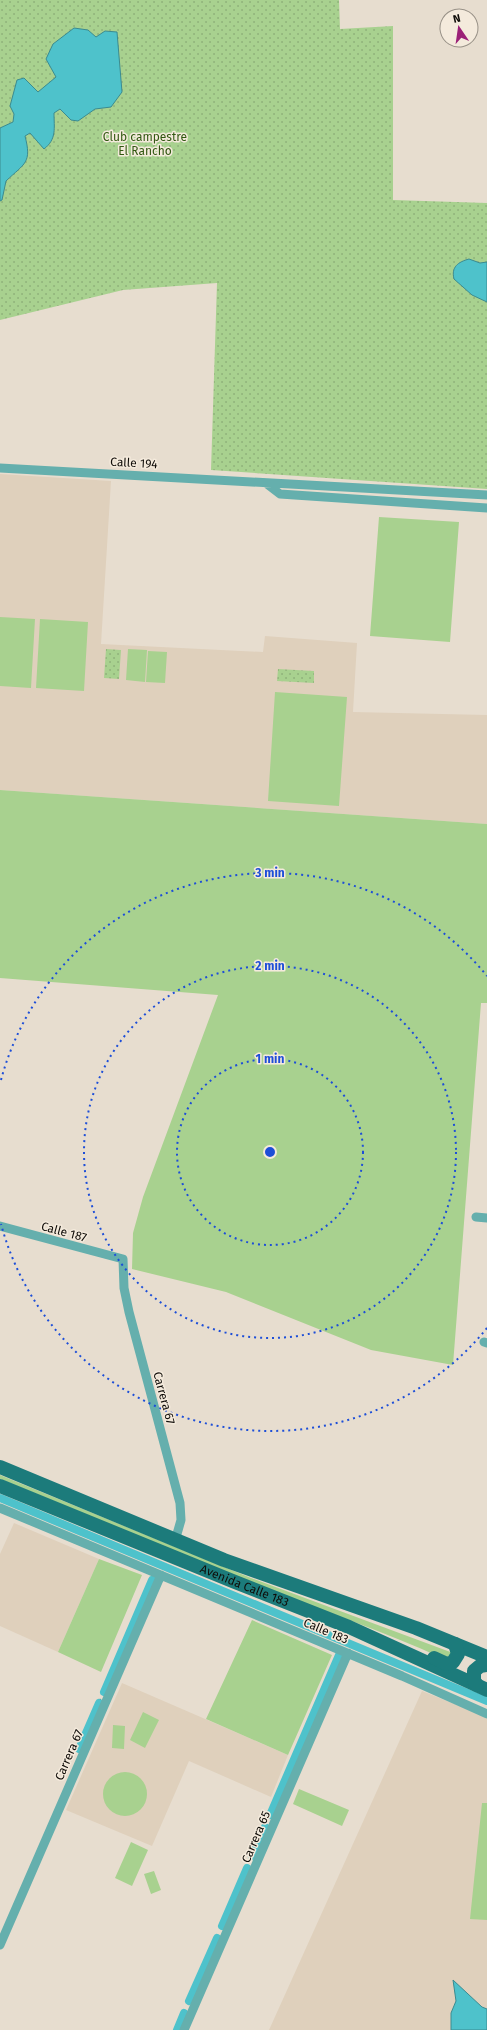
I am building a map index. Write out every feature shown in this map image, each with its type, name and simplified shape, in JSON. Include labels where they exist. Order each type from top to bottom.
[{"type":"main road","name":"Avenida Calle 183","points":[[0,1467],[175,1541],[487,1657]]},
{"type":"main road","name":"Avenida Calle 183","points":[[0,1486],[364,1633],[482,1688]]},
{"type":"main road","points":[[364,1633],[404,1643],[447,1664],[455,1661],[458,1655],[458,1649],[455,1644]]},
{"type":"main road","points":[[482,1688],[474,1681],[474,1671],[480,1666],[487,1665]]},
{"type":"street","name":"Calle 194","points":[[0,468],[267,484],[282,482],[487,494]]},
{"type":"street","name":"Calle 194","points":[[267,484],[280,494],[487,508]]},
{"type":"street","points":[[476,1217],[487,1218]]},
{"type":"street","name":"Calle 187","points":[[0,1226],[123,1260]]},
{"type":"street","name":"Carrera 67","points":[[123,1260],[124,1288],[129,1312],[180,1502],[182,1520],[175,1541]]},
{"type":"street","name":"Calle 183","points":[[0,1508],[487,1714]]},
{"type":"street","name":"Carrera 67","points":[[0,1945],[161,1575]]},
{"type":"street","name":"Carrera 65","points":[[184,2030],[348,1654]]},
{"type":"shaded area","points":[[0,474],[111,481],[101,644],[263,652],[265,636],[357,643],[353,712],[487,715],[487,824],[0,790]]},
{"type":"shaded area","points":[[14,1523],[99,1559],[58,1652],[0,1626],[0,1554]]},
{"type":"shaded area","points":[[122,1683],[288,1755],[271,1797],[189,1761],[152,1846],[66,1810]]},
{"type":"shaded area","points":[[422,1691],[487,1717],[487,2030],[269,2030]]},
{"type":"green space","name":"Club campestre El Rancho","points":[[0,0],[339,0],[340,29],[393,26],[393,200],[487,203],[487,489],[211,470],[217,283],[123,290],[0,320]]},
{"type":"green space","points":[[379,517],[459,522],[450,642],[370,636]]},
{"type":"green space","points":[[0,617],[35,619],[31,688],[0,686]]},
{"type":"green space","points":[[40,619],[88,622],[84,691],[36,688]]},
{"type":"green space","points":[[106,649],[121,650],[119,679],[104,678]]},
{"type":"green space","points":[[128,649],[147,650],[145,682],[126,680]]},
{"type":"green space","points":[[148,651],[167,652],[165,683],[146,682]]},
{"type":"green space","points":[[278,669],[314,671],[314,683],[277,681]]},
{"type":"green space","points":[[275,692],[347,697],[339,806],[268,801]]},
{"type":"green space","points":[[0,790],[487,824],[487,1003],[481,1003],[453,1365],[371,1350],[226,1292],[132,1269],[133,1233],[143,1197],[218,995],[0,978]]},
{"type":"green space","points":[[0,1475],[251,1578],[453,1653],[444,1659],[375,1630],[258,1586],[0,1479]]},
{"type":"green space","points":[[99,1559],[142,1575],[101,1672],[58,1652]]},
{"type":"green space","points":[[252,1620],[332,1655],[288,1755],[206,1719]]},
{"type":"green space","points":[[143,1712],[159,1720],[145,1748],[130,1740]]},
{"type":"green space","points":[[113,1725],[125,1726],[124,1749],[112,1748]]},
{"type":"green space","points":[[121,1772],[129,1772],[134,1773],[141,1778],[146,1785],[146,1803],[141,1810],[134,1815],[121,1816],[113,1813],[106,1806],[103,1798],[103,1790],[106,1782],[113,1775]]},
{"type":"green space","points":[[299,1789],[349,1810],[342,1826],[293,1804]]},
{"type":"green space","points":[[482,1803],[487,1803],[487,1920],[470,1919]]},
{"type":"green space","points":[[131,1842],[148,1850],[132,1886],[115,1878]]},
{"type":"green space","points":[[154,1871],[161,1890],[151,1894],[144,1874]]},
{"type":"water","points":[[74,28],[88,30],[96,37],[105,31],[117,32],[122,92],[111,107],[95,109],[78,121],[71,120],[60,109],[54,113],[53,137],[44,149],[30,133],[25,136],[28,152],[27,157],[22,166],[6,181],[2,200],[0,201],[0,128],[13,122],[14,114],[10,106],[17,80],[24,78],[38,92],[56,77],[46,59],[53,44]]},
{"type":"water","points":[[469,259],[480,263],[487,262],[487,302],[472,295],[454,279],[453,275],[456,266],[459,263]]},
{"type":"water","points":[[453,1980],[482,2007],[487,2009],[487,2030],[451,2030],[451,2013],[456,2001]]},
{"type":"waterway","points":[[0,1498],[487,1701]]},
{"type":"waterway","points":[[104,1692],[152,1580]]},
{"type":"waterway","points":[[270,1815],[339,1655]]},
{"type":"waterway","points":[[79,1749],[99,1703]]},
{"type":"waterway","points":[[252,1856],[265,1827]]},
{"type":"waterway","points":[[222,1926],[247,1868]]},
{"type":"waterway","points":[[189,2001],[217,1938]]},
{"type":"waterway","points":[[177,2030],[184,2013]]}]
